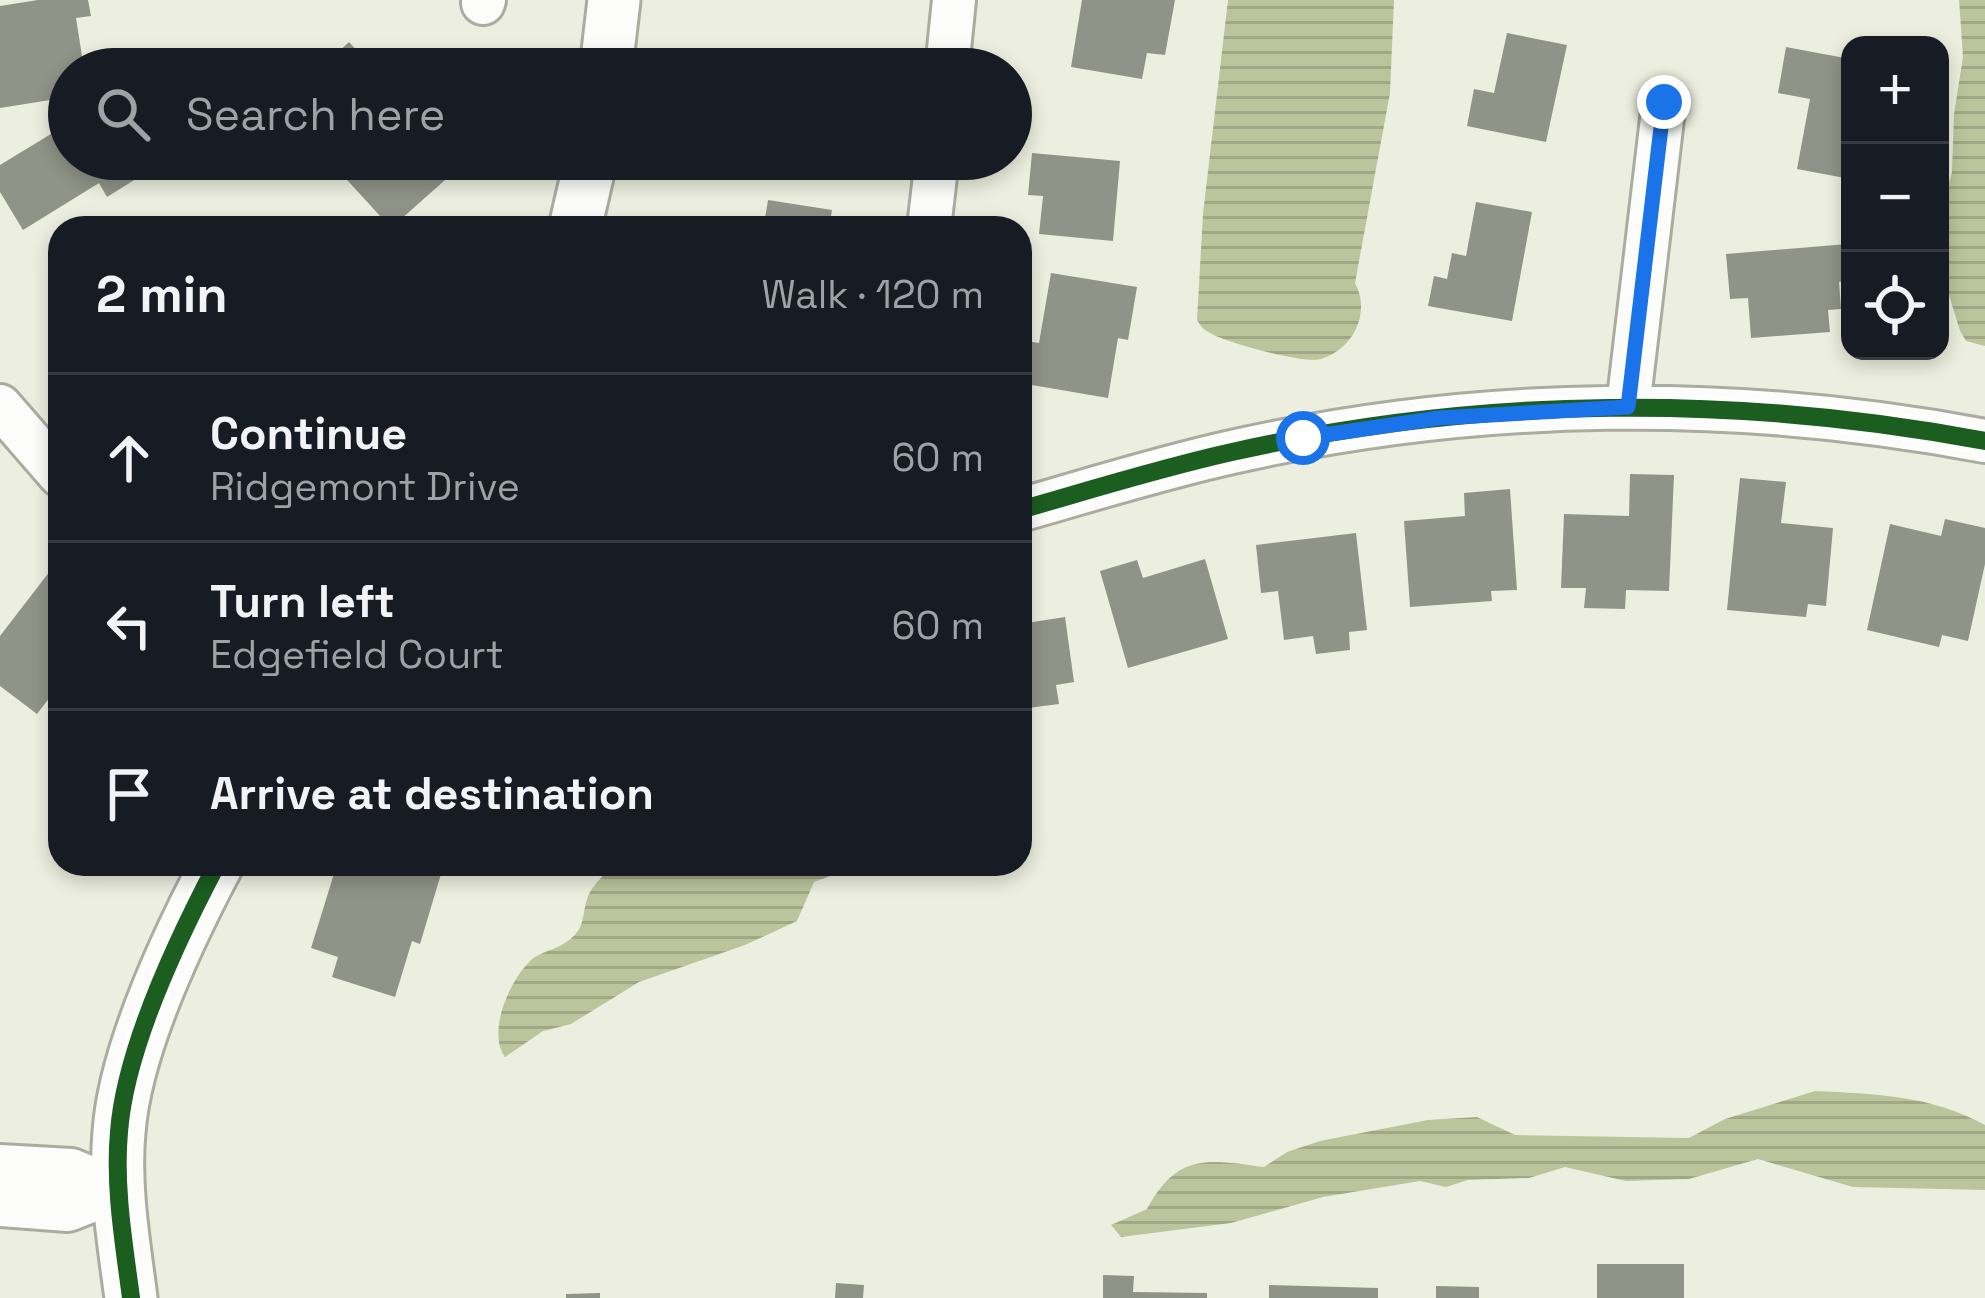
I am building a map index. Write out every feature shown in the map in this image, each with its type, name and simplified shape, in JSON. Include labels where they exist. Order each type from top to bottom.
[{"type":"street","points":[[609,48],[614,0]]},
{"type":"street","points":[[948,48],[954,0]]},
{"type":"street","points":[[1628,407],[1664,102]]},
{"type":"street","points":[[578,216],[586,180]]},
{"type":"street","points":[[930,216],[935,180]]},
{"type":"street","points":[[0,406],[48,461]]},
{"type":"street","points":[[1032,507],[1168,467],[1303,438],[1439,418],[1628,407],[1780,411],[1854,418],[1985,442]]},
{"type":"street","points":[[131,1298],[119,1190],[119,1129],[131,1072],[165,976],[211,876]]},
{"type":"street","points":[[0,1166],[71,1170],[119,1190]]},
{"type":"street","points":[[0,1205],[68,1210],[119,1190]]},
{"type":"shaded area","points":[[1228,0],[1394,0],[1390,93],[1355,283],[1360,317],[1342,347],[1321,359],[1283,356],[1232,342],[1207,332],[1197,320],[1203,214]]},
{"type":"shaded area","points":[[1959,0],[1985,0],[1985,346],[1966,341],[1949,295],[1949,183],[1963,57]]},
{"type":"shaded area","points":[[602,876],[830,876],[814,882],[797,921],[745,945],[639,982],[571,1024],[543,1031],[505,1057],[499,1021],[515,981],[530,961],[578,931]]},
{"type":"shaded area","points":[[1815,1091],[1923,1102],[1985,1125],[1985,1190],[1853,1187],[1758,1159],[1689,1179],[1626,1181],[1565,1167],[1529,1178],[1468,1180],[1446,1187],[1420,1181],[1323,1197],[1231,1223],[1121,1237],[1111,1225],[1147,1209],[1170,1178],[1195,1164],[1264,1167],[1287,1152],[1320,1141],[1428,1120],[1477,1117],[1515,1135],[1689,1138],[1725,1119]]},
{"type":"building","points":[[88,0],[91,16],[76,18],[81,48],[48,48],[48,100],[0,108],[0,6]]},
{"type":"building","points":[[1082,0],[1175,0],[1165,55],[1147,53],[1142,79],[1071,67]]},
{"type":"building","points":[[1507,33],[1567,45],[1546,142],[1467,126],[1474,89],[1494,93]]},
{"type":"building","points":[[1786,47],[1841,57],[1841,177],[1797,169],[1810,99],[1778,93]]},
{"type":"building","points":[[48,136],[48,180],[134,180],[107,197],[99,183],[23,230],[0,192],[0,165]]},
{"type":"building","points":[[1032,153],[1120,161],[1113,241],[1039,234],[1043,196],[1028,195]]},
{"type":"building","points":[[347,180],[445,180],[405,216],[380,216]]},
{"type":"building","points":[[768,200],[832,210],[831,216],[765,216]]},
{"type":"building","points":[[1476,202],[1532,212],[1512,321],[1428,306],[1434,276],[1447,279],[1452,253],[1466,256]]},
{"type":"building","points":[[1841,245],[1841,309],[1828,310],[1830,332],[1751,338],[1748,298],[1730,299],[1726,254]]},
{"type":"building","points":[[1051,273],[1137,287],[1128,340],[1118,338],[1108,398],[1032,385],[1032,342],[1039,343]]},
{"type":"building","points":[[1630,474],[1674,475],[1669,591],[1626,590],[1625,609],[1584,608],[1586,588],[1561,588],[1564,514],[1629,516]]},
{"type":"building","points":[[1740,478],[1786,482],[1781,523],[1833,528],[1826,606],[1808,604],[1806,617],[1727,610]]},
{"type":"building","points":[[1510,489],[1517,590],[1491,591],[1492,601],[1410,607],[1404,521],[1465,516],[1464,493]]},
{"type":"building","points":[[1945,519],[1985,528],[1985,564],[1968,641],[1942,635],[1939,647],[1867,630],[1890,524],[1941,536]]},
{"type":"building","points":[[1356,533],[1367,630],[1349,632],[1350,650],[1316,654],[1313,636],[1284,640],[1278,591],[1261,593],[1256,545]]},
{"type":"building","points":[[1205,559],[1228,639],[1128,668],[1100,571],[1137,560],[1143,578]]},
{"type":"building","points":[[48,574],[48,700],[37,714],[0,686],[0,636]]},
{"type":"building","points":[[1065,617],[1074,682],[1056,685],[1059,704],[1032,707],[1032,622]]},
{"type":"building","points":[[333,876],[440,876],[420,944],[412,941],[395,997],[332,977],[338,957],[311,948]]},
{"type":"building","points":[[1597,1264],[1684,1264],[1684,1298],[1597,1298]]},
{"type":"building","points":[[1103,1275],[1134,1276],[1133,1292],[1207,1293],[1207,1298],[1103,1298]]},
{"type":"building","points":[[836,1283],[864,1285],[863,1298],[835,1298]]},
{"type":"building","points":[[1269,1285],[1378,1288],[1378,1298],[1269,1298]]},
{"type":"building","points":[[1436,1286],[1479,1287],[1479,1298],[1436,1298]]},
{"type":"building","points":[[600,1293],[600,1298],[566,1298],[566,1294]]},
{"type":"cycle path","points":[[1032,507],[1232,452],[1419,420],[1514,412],[1703,409],[1797,415],[1985,441]]},
{"type":"cycle path","points":[[131,1298],[118,1174],[123,1100],[142,1030],[211,876]]},
{"type":"route","points":[[1303,438],[1439,418],[1628,407],[1664,102]]}]
